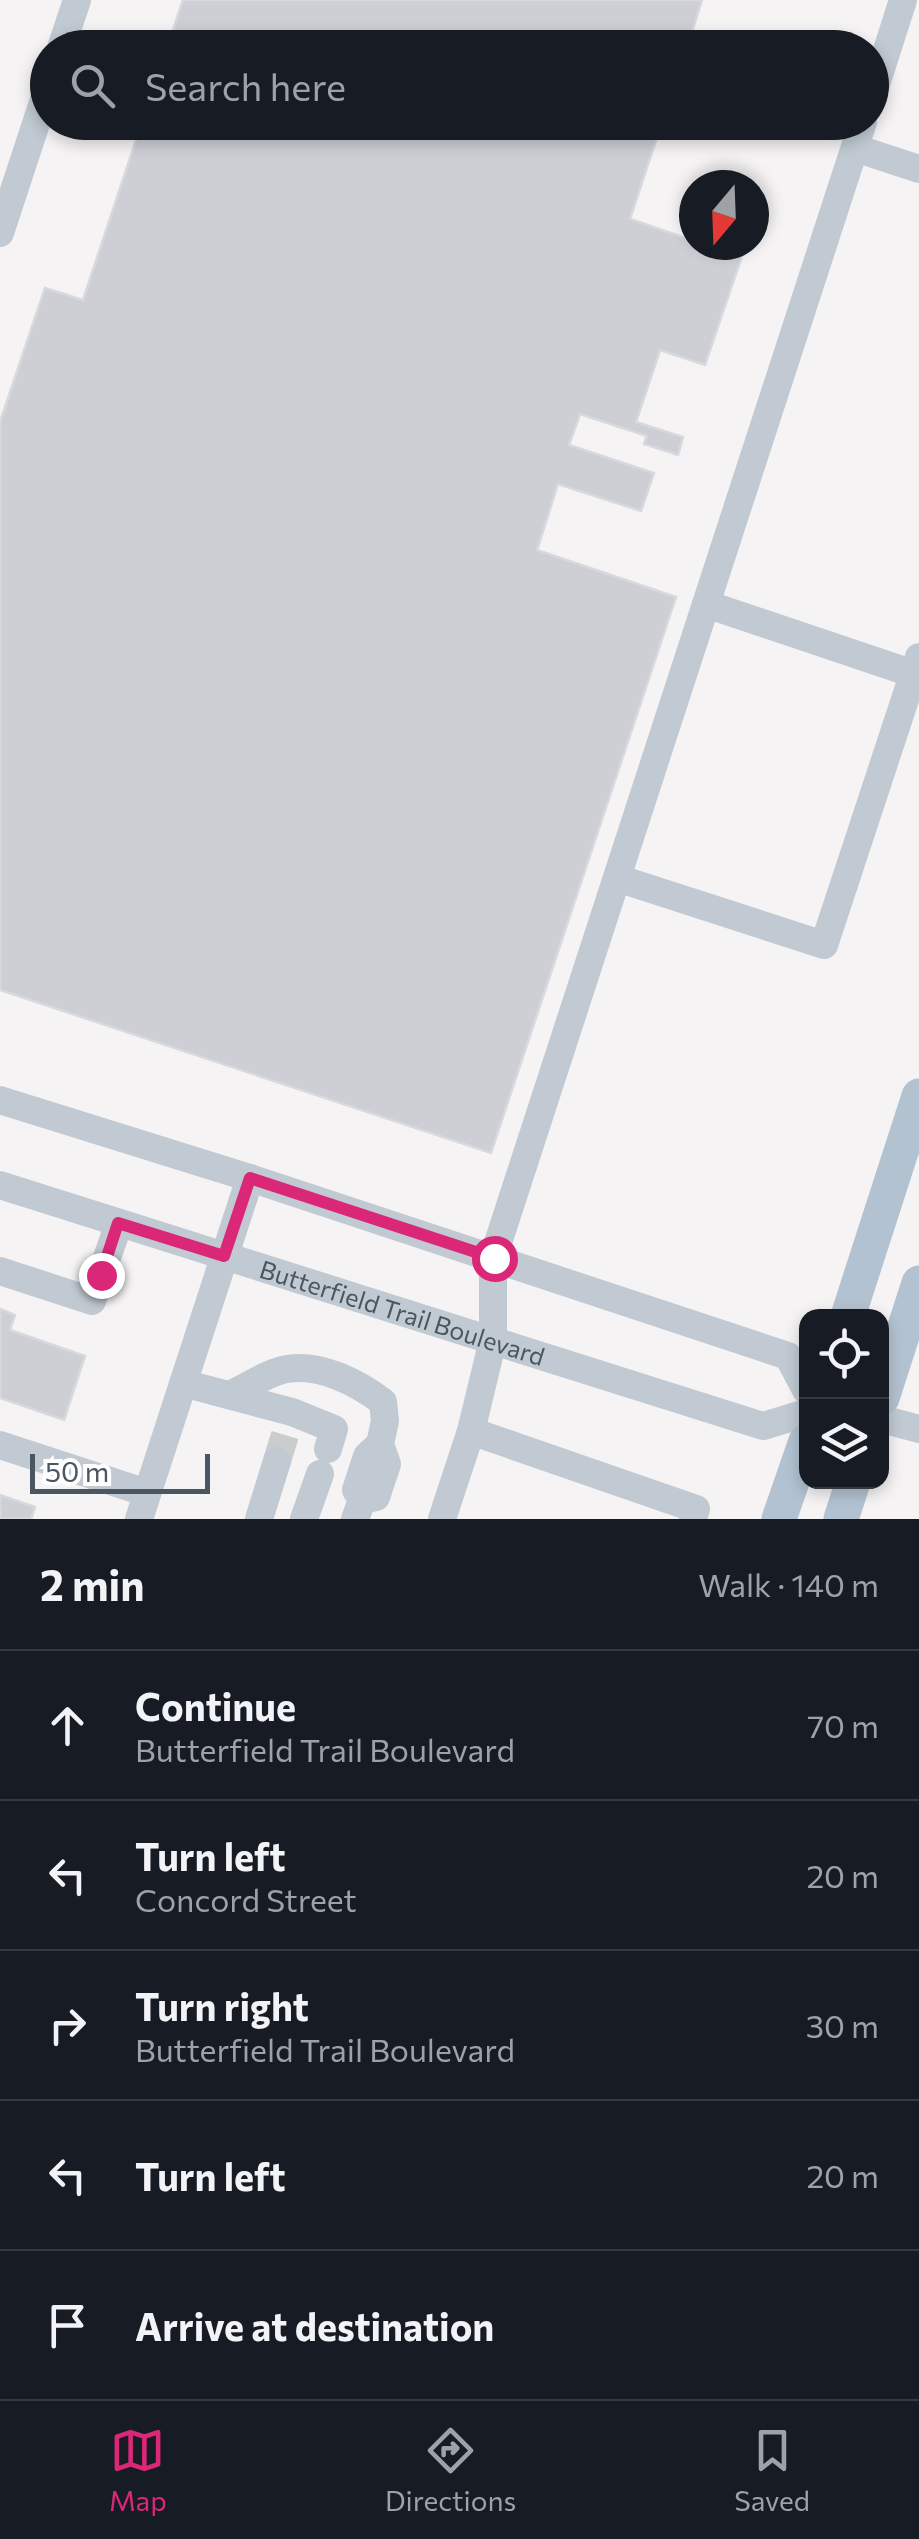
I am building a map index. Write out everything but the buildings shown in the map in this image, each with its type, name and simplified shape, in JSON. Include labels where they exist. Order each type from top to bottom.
[{"type":"main road","points":[[850,1309],[919,1096]]},
{"type":"main road","points":[[889,1376],[919,1282]]},
{"type":"main road","points":[[779,1519],[799,1461]]},
{"type":"main road","points":[[841,1519],[851,1489]]},
{"type":"street","points":[[67,30],[76,0]]},
{"type":"street","points":[[889,44],[903,0]]},
{"type":"street","points":[[0,232],[30,140]]},
{"type":"street","points":[[442,1519],[471,1431],[493,1340],[494,1258],[857,140]]},
{"type":"street","points":[[868,140],[919,169]]},
{"type":"street","points":[[617,878],[824,945],[916,666],[706,604]]},
{"type":"street","points":[[0,1100],[250,1178],[788,1356],[799,1377]]},
{"type":"street","points":[[0,1445],[143,1506],[250,1178]]},
{"type":"street","name":"Butterfield Trail Boulevard","points":[[0,1185],[762,1426],[799,1415]]},
{"type":"street","points":[[0,1270],[92,1301],[118,1223]]},
{"type":"street","points":[[229,1395],[289,1368],[332,1374],[383,1402],[380,1444],[387,1464],[376,1496],[358,1510]]},
{"type":"street","points":[[183,1383],[229,1395],[284,1436],[334,1429],[304,1519]]},
{"type":"street","points":[[889,1421],[919,1429]]},
{"type":"street","points":[[471,1431],[696,1509],[693,1519]]},
{"type":"street","points":[[259,1519],[284,1436]]},
{"type":"tunnel","points":[[277,1461],[285,1435]]},
{"type":"route","points":[[101,1275],[118,1223],[224,1256],[250,1178],[494,1258]]}]
